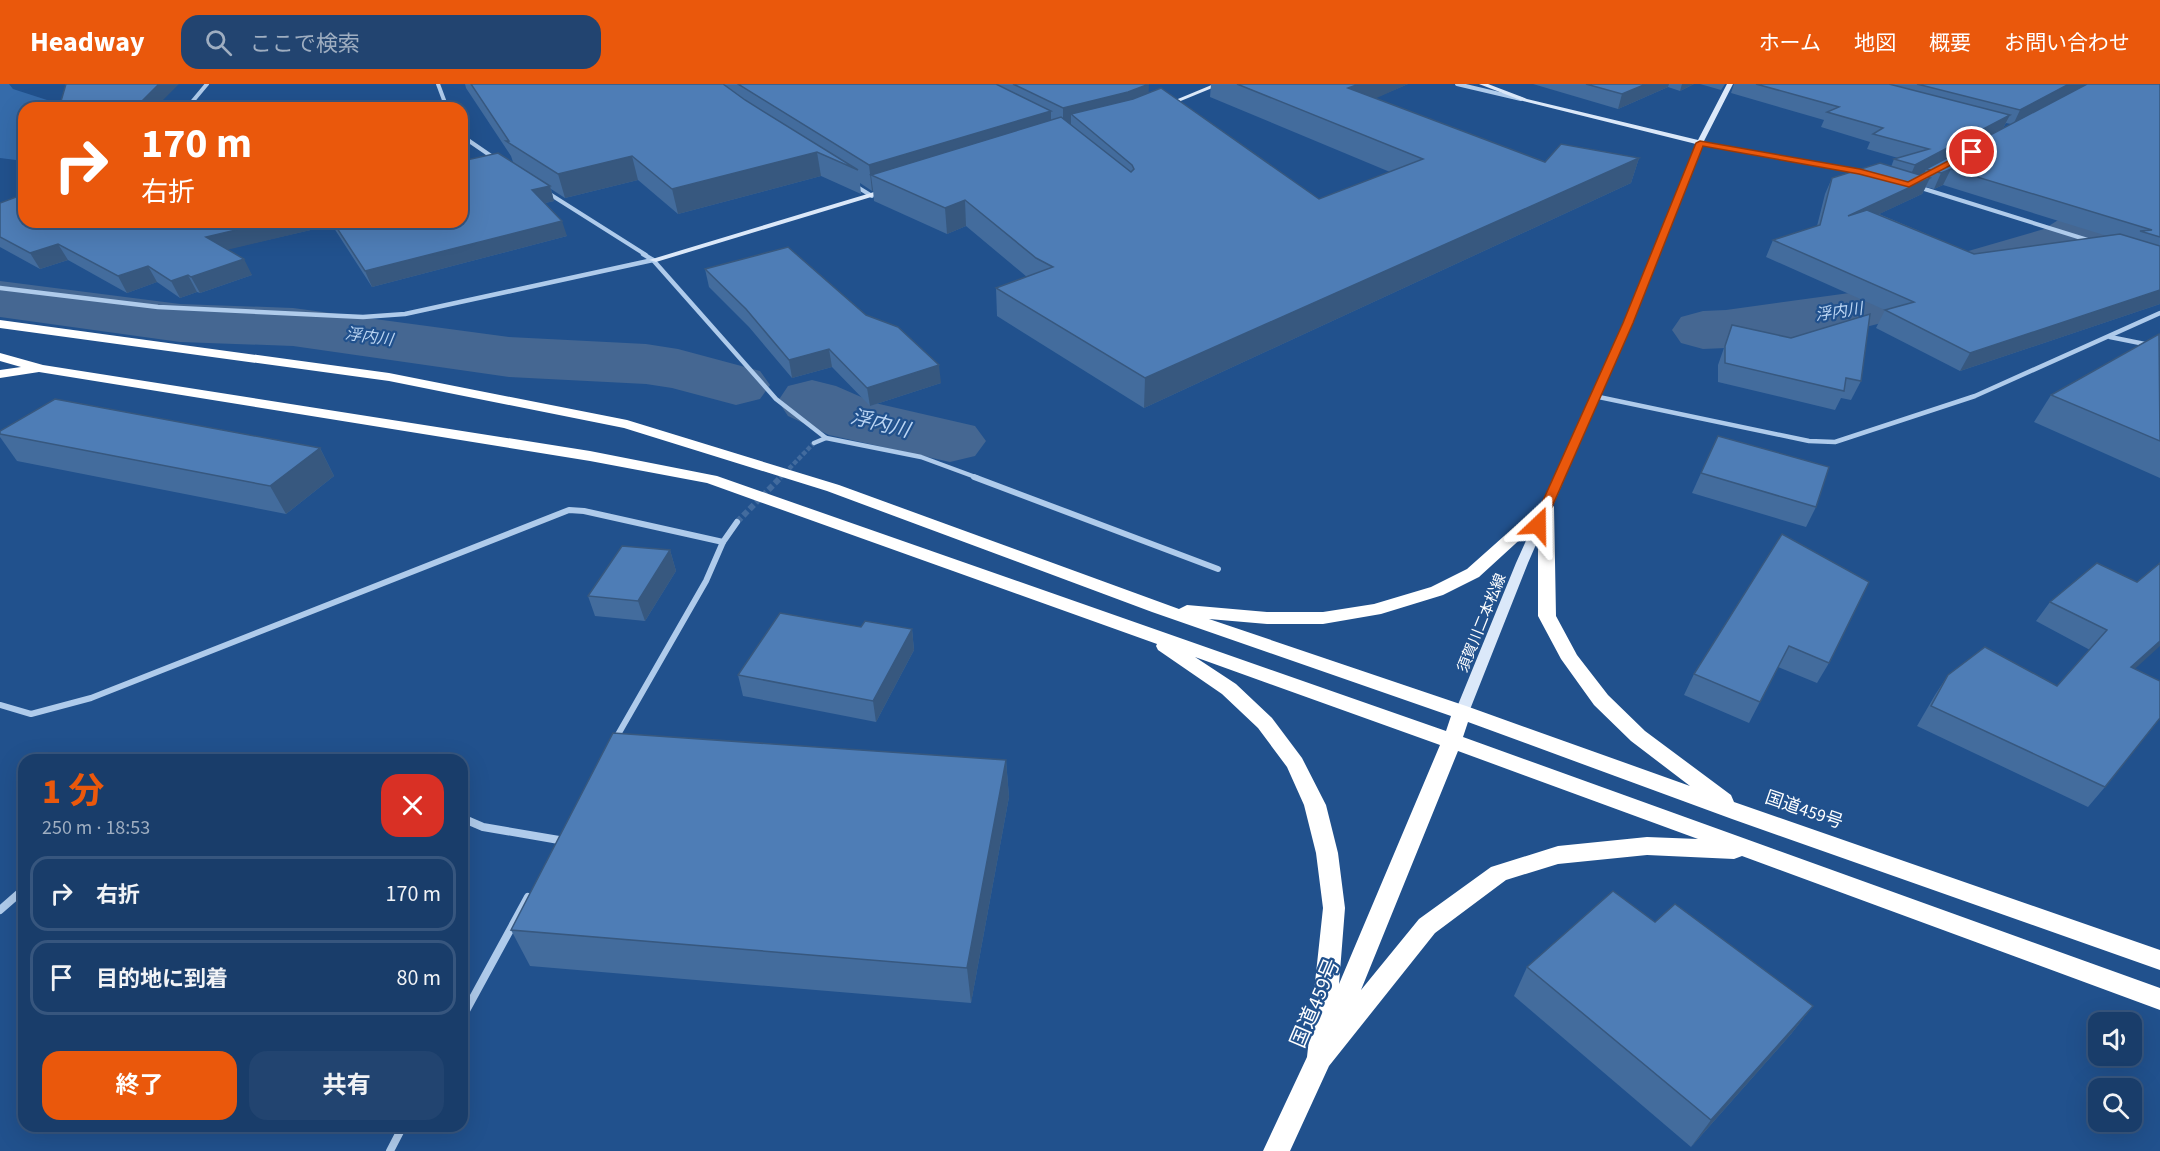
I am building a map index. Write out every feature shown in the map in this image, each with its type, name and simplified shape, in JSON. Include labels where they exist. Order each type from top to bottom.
[{"type":"highway","points":[[0,324],[389,377],[627,424],[833,488],[1158,608],[1462,712]]},
{"type":"highway","points":[[0,357],[42,369],[566,452],[711,479],[1452,741],[2160,999]]},
{"type":"highway","points":[[0,374],[42,369]]},
{"type":"highway","points":[[1158,608],[1267,618],[1323,618],[1376,610],[1437,591],[1473,573],[1546,507]]},
{"type":"highway","points":[[1546,507],[1547,616],[1570,659],[1601,700],[1638,736],[1740,813]]},
{"type":"highway","points":[[1142,630],[1229,689],[1265,723],[1295,763],[1315,805],[1326,853],[1334,908],[1320,1058]]},
{"type":"highway","name":"国道459号","points":[[1276,1151],[1320,1058],[1462,712],[1740,813],[2160,960]]},
{"type":"highway","points":[[1320,1058],[1427,926],[1498,873],[1558,855],[1647,846],[1754,851]]},
{"type":"main road","points":[[1153,110],[1219,84]]},
{"type":"main road","points":[[1482,84],[1525,100],[1700,143]]},
{"type":"main road","name":"須賀川二本松線","points":[[1462,712],[1546,507],[1628,323],[1700,143],[1729,85]]},
{"type":"main road","points":[[653,260],[900,187]]},
{"type":"street","points":[[192,102],[207,84]]},
{"type":"street","points":[[438,84],[445,102]]},
{"type":"street","points":[[1457,84],[1525,100]]},
{"type":"street","points":[[1729,85],[1739,88]]},
{"type":"street","points":[[1164,99],[1175,102]]},
{"type":"street","points":[[468,140],[499,161]]},
{"type":"street","points":[[1700,143],[1870,174]]},
{"type":"street","points":[[852,183],[872,196]]},
{"type":"street","points":[[1909,185],[2101,244]]},
{"type":"street","points":[[538,187],[653,260],[776,399],[826,438],[921,457],[1218,569]]},
{"type":"street","points":[[0,288],[158,307],[363,317],[405,314],[653,260]]},
{"type":"street","points":[[1594,396],[1809,441],[1835,442],[1975,396],[2160,313]]},
{"type":"street","points":[[2109,337],[2160,347]]},
{"type":"street","points":[[814,443],[826,438]]},
{"type":"street","points":[[0,705],[31,714],[92,698],[569,510],[584,511],[723,542]]},
{"type":"street","points":[[609,749],[706,581],[723,542],[737,522]]},
{"type":"street","points":[[468,821],[483,827],[559,840]]},
{"type":"street","points":[[553,851],[565,830]]},
{"type":"street","points":[[468,1007],[531,893]]},
{"type":"street","points":[[0,910],[18,894]]},
{"type":"street","points":[[390,1151],[400,1132]]},
{"type":"shaded area","points":[[0,84],[9,84],[13,89],[50,102],[18,102],[18,160],[0,158]]},
{"type":"building","points":[[66,84],[159,84],[141,102],[61,102]]},
{"type":"building","points":[[471,84],[723,84],[858,170],[817,152],[672,189],[632,156],[558,174],[506,141],[509,141]]},
{"type":"building","points":[[738,84],[996,84],[1051,111],[869,165]]},
{"type":"building","points":[[1013,84],[1149,84],[1128,92],[1063,108]]},
{"type":"building","points":[[1237,84],[1359,84],[1348,88],[1545,162],[1561,144],[1639,158],[1145,378],[996,288],[1053,267],[1036,258],[965,200],[945,208],[871,175],[1061,117],[1131,172],[1134,169],[1132,165],[1071,114],[1133,99],[1161,88],[1319,199],[1423,159]]},
{"type":"building","points":[[1586,84],[1646,84],[1622,94]]},
{"type":"building","points":[[1756,84],[1889,84],[2010,115],[1915,165],[1894,159],[1929,149],[1873,134],[1883,128],[1827,112],[1839,107]]},
{"type":"building","points":[[1917,84],[2069,84],[2020,110]]},
{"type":"building","points":[[2087,84],[2160,84],[2160,237],[2140,231],[2152,230],[1951,169],[1941,173],[1926,169]]},
{"type":"building","points":[[498,153],[550,186],[532,190],[562,221],[365,271],[337,228],[468,228],[468,160]]},
{"type":"building","points":[[1880,163],[1930,178],[1848,216],[1867,210],[1974,254],[2120,234],[2160,246],[2160,290],[1970,353],[1885,310],[1914,302],[1773,240],[1820,225],[1832,178]]},
{"type":"building","points":[[18,196],[18,228],[244,228],[206,237],[244,259],[191,277],[188,275],[171,281],[148,266],[118,276],[58,244],[30,253],[0,237],[0,203]]},
{"type":"building","points":[[788,247],[866,315],[898,327],[939,365],[867,388],[829,349],[789,360],[746,309],[705,269]]},
{"type":"building","points":[[1870,314],[1861,381],[1846,378],[1844,391],[1725,363],[1725,346],[1732,325],[1791,338]]},
{"type":"building","points":[[2159,334],[2160,441],[2051,395]]},
{"type":"building","points":[[55,399],[320,448],[270,486],[0,434],[0,431]]},
{"type":"building","points":[[1718,436],[1829,467],[1816,507],[1701,473]]},
{"type":"building","points":[[1782,534],[1869,582],[1829,663],[1789,646],[1760,702],[1694,674]]},
{"type":"building","points":[[622,546],[670,550],[638,601],[588,596]]},
{"type":"building","points":[[2097,563],[2137,582],[2160,563],[2160,641],[2131,667],[2160,681],[2160,718],[2105,787],[1931,706],[1948,675],[1985,647],[2057,686],[2107,630],[2050,602]]},
{"type":"building","points":[[780,613],[861,627],[865,621],[912,629],[873,701],[738,675]]},
{"type":"building","points":[[613,733],[1006,760],[967,968],[511,930]]},
{"type":"building","points":[[1613,891],[1655,922],[1675,904],[1813,1006],[1711,1120],[1527,967]]},
{"type":"waterway","name":"浮内川","points":[[1703,330],[1726,329],[1866,309],[1952,286],[1978,266],[2064,241],[2160,178]]},
{"type":"waterway","name":"浮内川","points":[[0,299],[180,323],[293,327],[509,357],[646,364],[678,369],[736,385]]},
{"type":"waterway","name":"浮内川","points":[[812,401],[854,420],[950,441]]},
{"type":"tunnel","points":[[780,478],[814,443]]},
{"type":"tunnel","points":[[737,522],[781,477]]},
{"type":"route","points":[[1538,525],[1628,323],[1700,143],[1860,171],[1909,185],[1972,152]]}]
